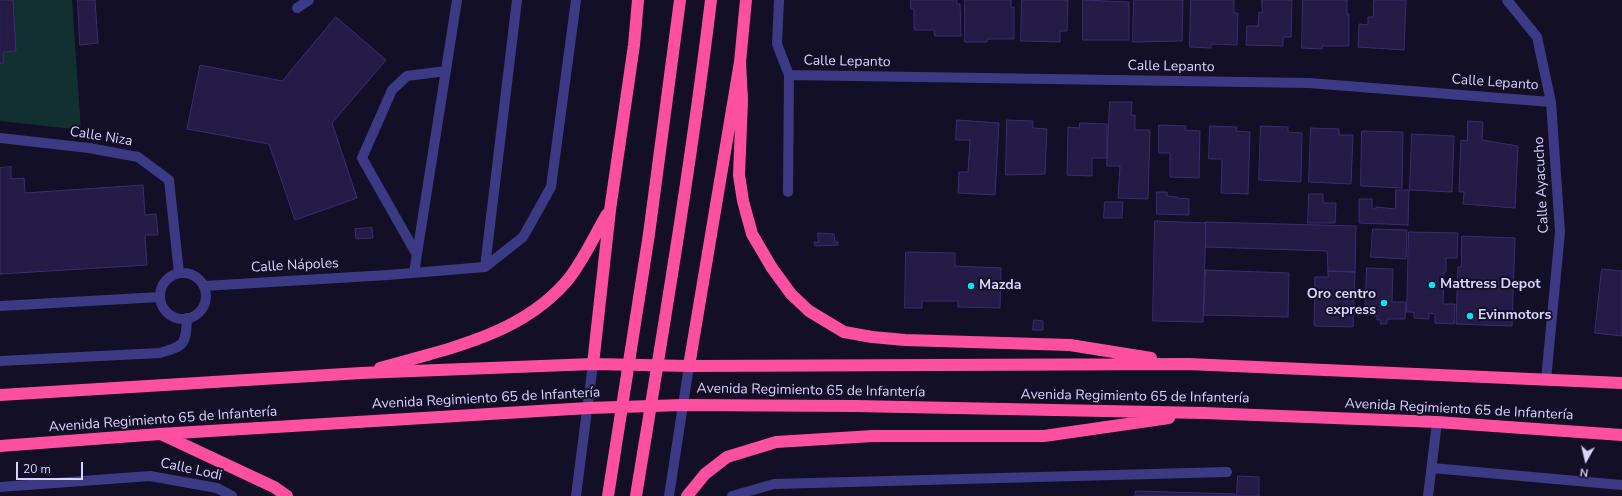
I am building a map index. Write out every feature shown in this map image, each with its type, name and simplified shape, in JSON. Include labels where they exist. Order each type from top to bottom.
[{"type":"highway","points":[[593,364],[610,210],[634,45],[638,0]]},
{"type":"highway","points":[[608,496],[649,234],[680,0]]},
{"type":"highway","points":[[636,496],[699,101],[711,0]]},
{"type":"highway","points":[[689,366],[740,62],[746,0]]},
{"type":"highway","points":[[740,62],[742,100],[739,175],[743,201],[752,234],[777,275],[791,294],[809,311],[844,332],[872,337],[905,340],[1070,345],[1188,364]]},
{"type":"highway","points":[[361,373],[481,338],[517,322],[544,303],[566,281],[610,210]]},
{"type":"highway","name":"Avenida Regimiento 65 de Infantería","points":[[0,395],[361,373],[593,364],[689,366],[1188,364],[1622,383]]},
{"type":"highway","name":"Avenida Regimiento 65 de Infantería","points":[[0,446],[160,434],[588,408],[683,405],[863,406],[1204,412],[1438,422],[1622,436]]},
{"type":"highway","points":[[687,496],[705,474],[727,457],[776,442],[873,436],[1044,436],[1204,412]]},
{"type":"highway","points":[[160,434],[274,487],[287,496]]},
{"type":"street","points":[[297,8],[309,0]]},
{"type":"street","points":[[414,273],[457,0]]},
{"type":"street","points":[[485,267],[517,0]]},
{"type":"street","points":[[485,267],[523,237],[551,187],[576,0]]},
{"type":"street","points":[[779,0],[777,44],[789,75],[788,192]]},
{"type":"street","name":"Calle Ayacucho","points":[[1507,0],[1537,37],[1551,102],[1560,232],[1546,380]]},
{"type":"street","points":[[417,256],[362,158],[392,90],[407,76],[446,71]]},
{"type":"street","name":"Calle Lepanto","points":[[789,75],[1309,83],[1551,102]]},
{"type":"street","name":"Calle Niza","points":[[0,138],[89,148],[138,157],[169,180],[179,273]]},
{"type":"street","name":"Calle Nápoles","points":[[204,286],[388,275],[485,267]]},
{"type":"street","points":[[179,273],[192,274],[198,278],[204,286],[207,298],[205,306],[194,316],[187,318],[172,316],[166,311],[160,297],[164,283],[169,277],[179,273]]},
{"type":"street","points":[[0,306],[160,297]]},
{"type":"street","points":[[0,361],[160,353],[178,348],[186,338],[187,318]]},
{"type":"street","points":[[576,496],[593,364]]},
{"type":"street","points":[[669,496],[689,366]]},
{"type":"street","points":[[1428,496],[1438,422]]},
{"type":"street","points":[[1432,468],[1622,484]]},
{"type":"street","points":[[732,496],[774,484],[1227,472]]},
{"type":"street","name":"Calle Lodi","points":[[0,487],[150,476],[217,488],[232,496]]},
{"type":"green space","points":[[0,0],[72,0],[81,130],[0,121]]},
{"type":"building","points":[[0,0],[13,0],[16,51],[3,52],[4,63],[0,63]]},
{"type":"building","points":[[78,0],[95,0],[98,43],[80,45]]},
{"type":"building","points":[[911,0],[957,0],[957,4],[960,4],[961,36],[935,36],[934,30],[914,30],[914,9],[911,9]]},
{"type":"building","points":[[965,0],[1011,0],[1011,7],[1014,7],[1014,39],[987,39],[987,42],[965,42]]},
{"type":"building","points":[[1022,0],[1068,0],[1067,31],[1060,31],[1060,42],[1021,41]]},
{"type":"building","points":[[1083,0],[1129,2],[1129,40],[1083,40]]},
{"type":"building","points":[[1134,0],[1183,0],[1182,41],[1133,42]]},
{"type":"building","points":[[1191,0],[1234,0],[1234,13],[1238,13],[1237,45],[1211,44],[1211,48],[1190,47]]},
{"type":"building","points":[[1262,0],[1292,0],[1291,37],[1283,37],[1283,46],[1246,45],[1247,26],[1258,26],[1259,12],[1262,13]]},
{"type":"building","points":[[1303,0],[1347,0],[1347,14],[1349,14],[1349,46],[1322,46],[1322,49],[1302,48]]},
{"type":"building","points":[[1374,0],[1406,0],[1404,50],[1358,47],[1359,24],[1368,25],[1368,17],[1373,17]]},
{"type":"building","points":[[336,17],[386,60],[332,123],[357,198],[295,220],[269,144],[187,129],[200,65],[282,81]]},
{"type":"building","points":[[1110,102],[1132,102],[1131,115],[1135,115],[1135,130],[1150,130],[1148,199],[1118,198],[1120,166],[1107,166]]},
{"type":"building","points":[[957,120],[999,123],[995,195],[958,193],[959,172],[968,172],[970,140],[956,140]]},
{"type":"building","points":[[1007,120],[1033,121],[1033,128],[1047,129],[1045,174],[1006,175]]},
{"type":"building","points":[[1468,121],[1483,122],[1482,140],[1518,146],[1515,208],[1463,204],[1464,192],[1459,192],[1461,140],[1467,141]]},
{"type":"building","points":[[1080,123],[1107,124],[1107,158],[1092,158],[1092,176],[1067,175],[1068,127],[1079,128]]},
{"type":"building","points":[[1159,125],[1186,126],[1185,130],[1200,131],[1199,178],[1170,177],[1170,153],[1159,153]]},
{"type":"building","points":[[1210,126],[1237,127],[1236,131],[1250,132],[1248,194],[1221,193],[1222,159],[1209,159]]},
{"type":"building","points":[[1261,126],[1288,127],[1288,132],[1302,133],[1301,182],[1259,180]]},
{"type":"building","points":[[1311,128],[1339,129],[1339,135],[1353,135],[1351,184],[1309,182]]},
{"type":"building","points":[[1362,131],[1403,132],[1402,188],[1361,186]]},
{"type":"building","points":[[1412,134],[1454,136],[1452,192],[1410,190]]},
{"type":"building","points":[[11,167],[11,179],[24,178],[25,193],[143,185],[145,215],[156,214],[158,235],[145,235],[147,265],[0,274],[0,168]]},
{"type":"building","points":[[1396,190],[1409,190],[1408,225],[1359,223],[1359,199],[1372,199],[1372,209],[1376,209],[1376,207],[1395,209]]},
{"type":"building","points":[[1157,192],[1167,192],[1167,196],[1189,199],[1189,215],[1157,214]]},
{"type":"building","points":[[1309,194],[1323,194],[1323,203],[1336,203],[1335,223],[1308,223]]},
{"type":"building","points":[[1105,202],[1123,202],[1122,218],[1104,218]]},
{"type":"building","points":[[1155,221],[1206,223],[1203,322],[1153,321]]},
{"type":"building","points":[[1206,222],[1356,226],[1355,272],[1328,271],[1327,251],[1206,247]]},
{"type":"building","points":[[372,228],[373,238],[356,239],[355,229]]},
{"type":"building","points":[[1373,229],[1407,230],[1406,259],[1371,257]]},
{"type":"building","points":[[1409,232],[1458,233],[1457,258],[1446,258],[1446,272],[1444,272],[1443,304],[1455,304],[1454,324],[1435,323],[1435,314],[1429,313],[1429,319],[1414,318],[1414,312],[1407,312]]},
{"type":"building","points":[[818,233],[834,234],[835,242],[838,242],[838,245],[815,246],[814,242],[818,242]]},
{"type":"building","points":[[1462,236],[1515,238],[1512,326],[1456,324],[1458,267],[1461,267]]},
{"type":"building","points":[[906,252],[955,253],[955,266],[1001,268],[1000,308],[958,307],[958,301],[922,301],[922,308],[905,308]]},
{"type":"building","points":[[1367,268],[1393,269],[1392,302],[1406,302],[1405,319],[1387,319],[1387,324],[1380,324],[1381,320],[1377,320],[1377,316],[1365,315]]},
{"type":"building","points":[[1602,269],[1622,271],[1622,336],[1595,333]]},
{"type":"building","points":[[1206,270],[1289,273],[1288,317],[1204,315]]},
{"type":"building","points":[[1328,271],[1355,272],[1353,327],[1314,326],[1315,277],[1328,277]]},
{"type":"building","points":[[1034,320],[1043,321],[1043,330],[1033,330]]},
{"type":"building","points":[[1238,476],[1259,477],[1259,496],[1237,496]]},
{"type":"building","points":[[1136,491],[1235,494],[1235,496],[1135,496]]},
{"type":"place","name":"Mattress Depot","points":[[1432,285]]},
{"type":"place","name":"Mazda","points":[[971,286]]},
{"type":"place","name":"Oro centro express","points":[[1384,303]]},
{"type":"place","name":"Evinmotors","points":[[1470,316]]}]
